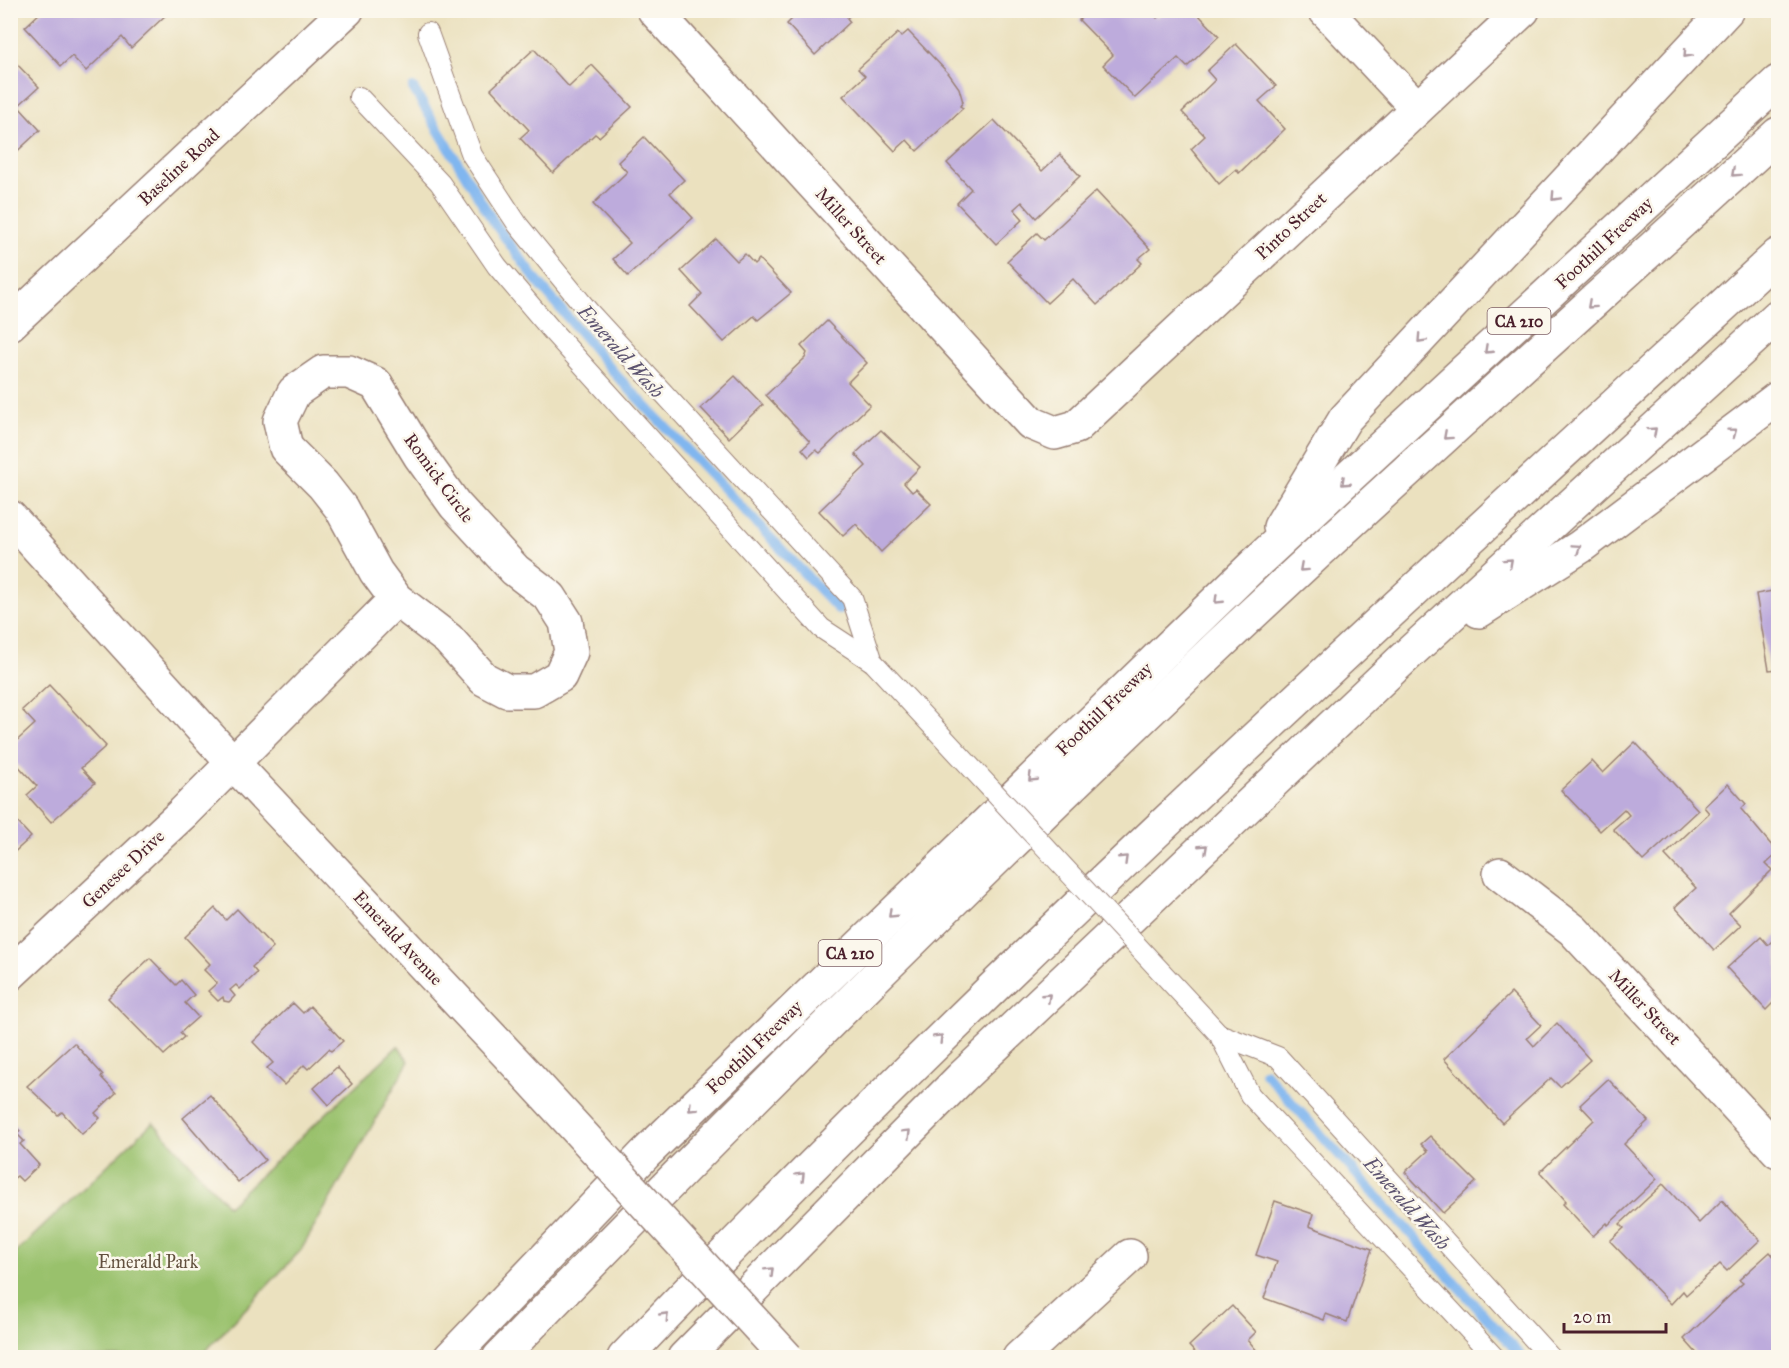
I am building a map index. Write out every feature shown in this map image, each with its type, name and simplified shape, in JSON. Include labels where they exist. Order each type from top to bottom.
[{"type":"main road","name":"Miller Street","points":[[654,10],[1031,423],[1055,433]]},
{"type":"main road","points":[[1325,10],[1417,108]]},
{"type":"main road","name":"Pinto Street","points":[[1055,433],[1076,426],[1523,10]]},
{"type":"main road","points":[[1260,559],[1345,419],[1727,10]]},
{"type":"main road","name":"Baseline Road","points":[[10,324],[345,11]]},
{"type":"main road","name":"Foothill Freeway","points":[[450,1358],[645,1154],[1260,559],[1779,82]]},
{"type":"main road","points":[[499,1358],[693,1157],[952,902],[1197,666],[1779,134]]},
{"type":"main road","points":[[624,1358],[972,1006],[1131,852],[1779,255]]},
{"type":"main road","points":[[684,1358],[961,1078],[1404,658],[1779,316]]},
{"type":"main road","name":"Romick Circle","points":[[323,372],[349,372],[376,384],[420,456],[455,505],[515,570],[550,597],[567,622],[572,652],[561,675],[534,692],[507,691],[484,679],[441,633],[396,599],[376,572],[341,508],[323,485],[286,448],[280,420],[294,392],[323,372]]},
{"type":"main road","points":[[1404,658],[1580,547],[1779,398]]},
{"type":"main road","name":"Emerald Avenue","points":[[10,517],[233,763],[529,1077],[787,1358]]},
{"type":"main road","points":[[233,763],[396,599]]},
{"type":"main road","name":"Genesee Drive","points":[[10,974],[233,763]]},
{"type":"main road","name":"Miller Street","points":[[1500,874],[1573,930],[1779,1151]]},
{"type":"main road","points":[[1019,1358],[1130,1256]]},
{"type":"lane","points":[[428,33],[472,155],[518,225],[589,312],[852,598],[873,662]]},
{"type":"lane","points":[[359,97],[440,183],[497,266],[554,333],[813,620],[821,628],[873,662],[1219,1034],[1250,1095],[1495,1358]]},
{"type":"lane","points":[[1219,1034],[1278,1057],[1551,1358]]},
{"type":"green space","name":"Emerald Park","points":[[398,1046],[409,1061],[301,1250],[200,1357],[11,1357],[11,1257],[153,1122],[228,1206]]},
{"type":"building","points":[[43,10],[166,10],[168,13],[131,48],[122,37],[86,71],[72,56],[61,66],[25,27]]},
{"type":"building","points":[[796,10],[855,10],[847,18],[850,22],[815,55],[787,24],[798,13]]},
{"type":"building","points":[[1089,10],[1142,10],[1145,14],[1150,10],[1157,18],[1165,10],[1194,10],[1219,36],[1187,67],[1178,58],[1135,98],[1103,65],[1113,55],[1079,20]]},
{"type":"building","points":[[908,31],[949,74],[959,88],[963,102],[960,106],[963,108],[917,151],[907,140],[895,151],[843,96],[865,76],[858,69],[898,33],[901,37]]},
{"type":"building","points":[[1236,44],[1276,86],[1259,101],[1285,129],[1239,173],[1236,169],[1219,184],[1191,149],[1205,136],[1182,112],[1215,80],[1207,71]]},
{"type":"building","points":[[534,49],[569,87],[592,65],[632,107],[599,137],[595,134],[553,173],[520,138],[529,130],[491,89]]},
{"type":"building","points":[[10,57],[39,87],[18,106],[40,130],[10,158]]},
{"type":"building","points":[[994,120],[1042,171],[1060,154],[1080,176],[1036,218],[1022,202],[1014,209],[1023,219],[996,244],[957,203],[971,189],[947,163]]},
{"type":"building","points":[[644,137],[684,180],[670,193],[693,218],[628,276],[613,259],[630,243],[593,204],[627,172],[618,162]]},
{"type":"building","points":[[1096,191],[1150,249],[1138,259],[1142,263],[1097,305],[1073,279],[1047,303],[1007,261],[1037,233],[1044,240]]},
{"type":"building","points":[[716,239],[737,261],[745,254],[754,264],[759,259],[791,293],[758,320],[754,316],[724,342],[690,306],[702,294],[681,271]]},
{"type":"building","points":[[827,321],[867,363],[848,382],[870,405],[820,453],[816,450],[809,457],[802,449],[810,442],[766,395],[805,358],[807,353],[801,346]]},
{"type":"building","points":[[735,376],[763,405],[729,438],[701,408]]},
{"type":"building","points":[[881,430],[920,467],[904,483],[912,492],[916,489],[931,504],[881,552],[856,524],[843,536],[819,511],[866,466],[855,454]]},
{"type":"building","points":[[1778,590],[1778,669],[1769,670],[1756,594]]},
{"type":"building","points":[[49,685],[106,746],[81,768],[95,783],[51,822],[27,795],[37,786],[10,757],[10,747],[35,724],[22,710]]},
{"type":"building","points":[[1635,742],[1698,810],[1643,861],[1613,829],[1629,815],[1624,809],[1600,831],[1561,790],[1592,761],[1603,773]]},
{"type":"building","points":[[1728,784],[1746,804],[1741,809],[1778,853],[1766,864],[1772,870],[1729,913],[1741,925],[1714,950],[1675,907],[1696,888],[1665,855],[1709,813],[1704,807]]},
{"type":"building","points":[[10,814],[31,837],[10,856]]},
{"type":"building","points":[[215,908],[226,920],[237,909],[273,947],[252,967],[257,973],[240,989],[236,985],[230,990],[235,996],[229,1002],[224,1001],[223,997],[218,1001],[208,991],[217,983],[204,970],[210,964],[185,937]]},
{"type":"building","points":[[1778,935],[1778,998],[1766,1010],[1727,968],[1761,937],[1768,945]]},
{"type":"building","points":[[150,958],[176,985],[181,980],[194,995],[185,1003],[198,1017],[180,1033],[184,1037],[164,1055],[108,998]]},
{"type":"building","points":[[1511,993],[1541,1025],[1527,1038],[1534,1046],[1557,1023],[1590,1060],[1560,1087],[1551,1078],[1502,1123],[1444,1059]]},
{"type":"building","points":[[293,1003],[303,1013],[310,1006],[343,1041],[331,1051],[329,1049],[308,1069],[304,1065],[284,1085],[267,1068],[273,1063],[253,1042]]},
{"type":"building","points":[[74,1043],[116,1093],[95,1113],[100,1118],[82,1134],[62,1112],[58,1115],[27,1086]]},
{"type":"building","points":[[337,1067],[352,1084],[329,1105],[314,1088]]},
{"type":"building","points":[[1608,1079],[1648,1121],[1624,1144],[1657,1179],[1593,1236],[1563,1204],[1566,1201],[1540,1172],[1594,1120],[1580,1105]]},
{"type":"building","points":[[210,1095],[265,1160],[238,1182],[183,1118]]},
{"type":"building","points":[[10,1121],[20,1131],[17,1134],[24,1141],[20,1144],[39,1165],[22,1181],[17,1176],[10,1181]]},
{"type":"building","points":[[1430,1136],[1476,1182],[1443,1213],[1405,1172],[1428,1151],[1421,1144]]},
{"type":"building","points":[[1663,1184],[1699,1223],[1722,1200],[1760,1240],[1727,1271],[1720,1264],[1686,1295],[1683,1291],[1671,1304],[1610,1241],[1624,1228],[1620,1224]]},
{"type":"building","points":[[1275,1201],[1313,1214],[1309,1226],[1372,1249],[1347,1322],[1326,1314],[1324,1320],[1264,1298],[1277,1262],[1256,1255]]},
{"type":"building","points":[[1770,1252],[1778,1261],[1778,1305],[1776,1307],[1778,1309],[1778,1358],[1701,1358],[1684,1339],[1743,1283],[1739,1280]]},
{"type":"building","points":[[1232,1306],[1256,1332],[1248,1340],[1263,1358],[1200,1358],[1189,1346]]},
{"type":"waterway","name":"Emerald Wash","points":[[413,88],[493,221],[537,281],[616,375],[839,610]]},
{"type":"waterway","name":"Emerald Wash","points":[[1265,1073],[1523,1358]]}]
